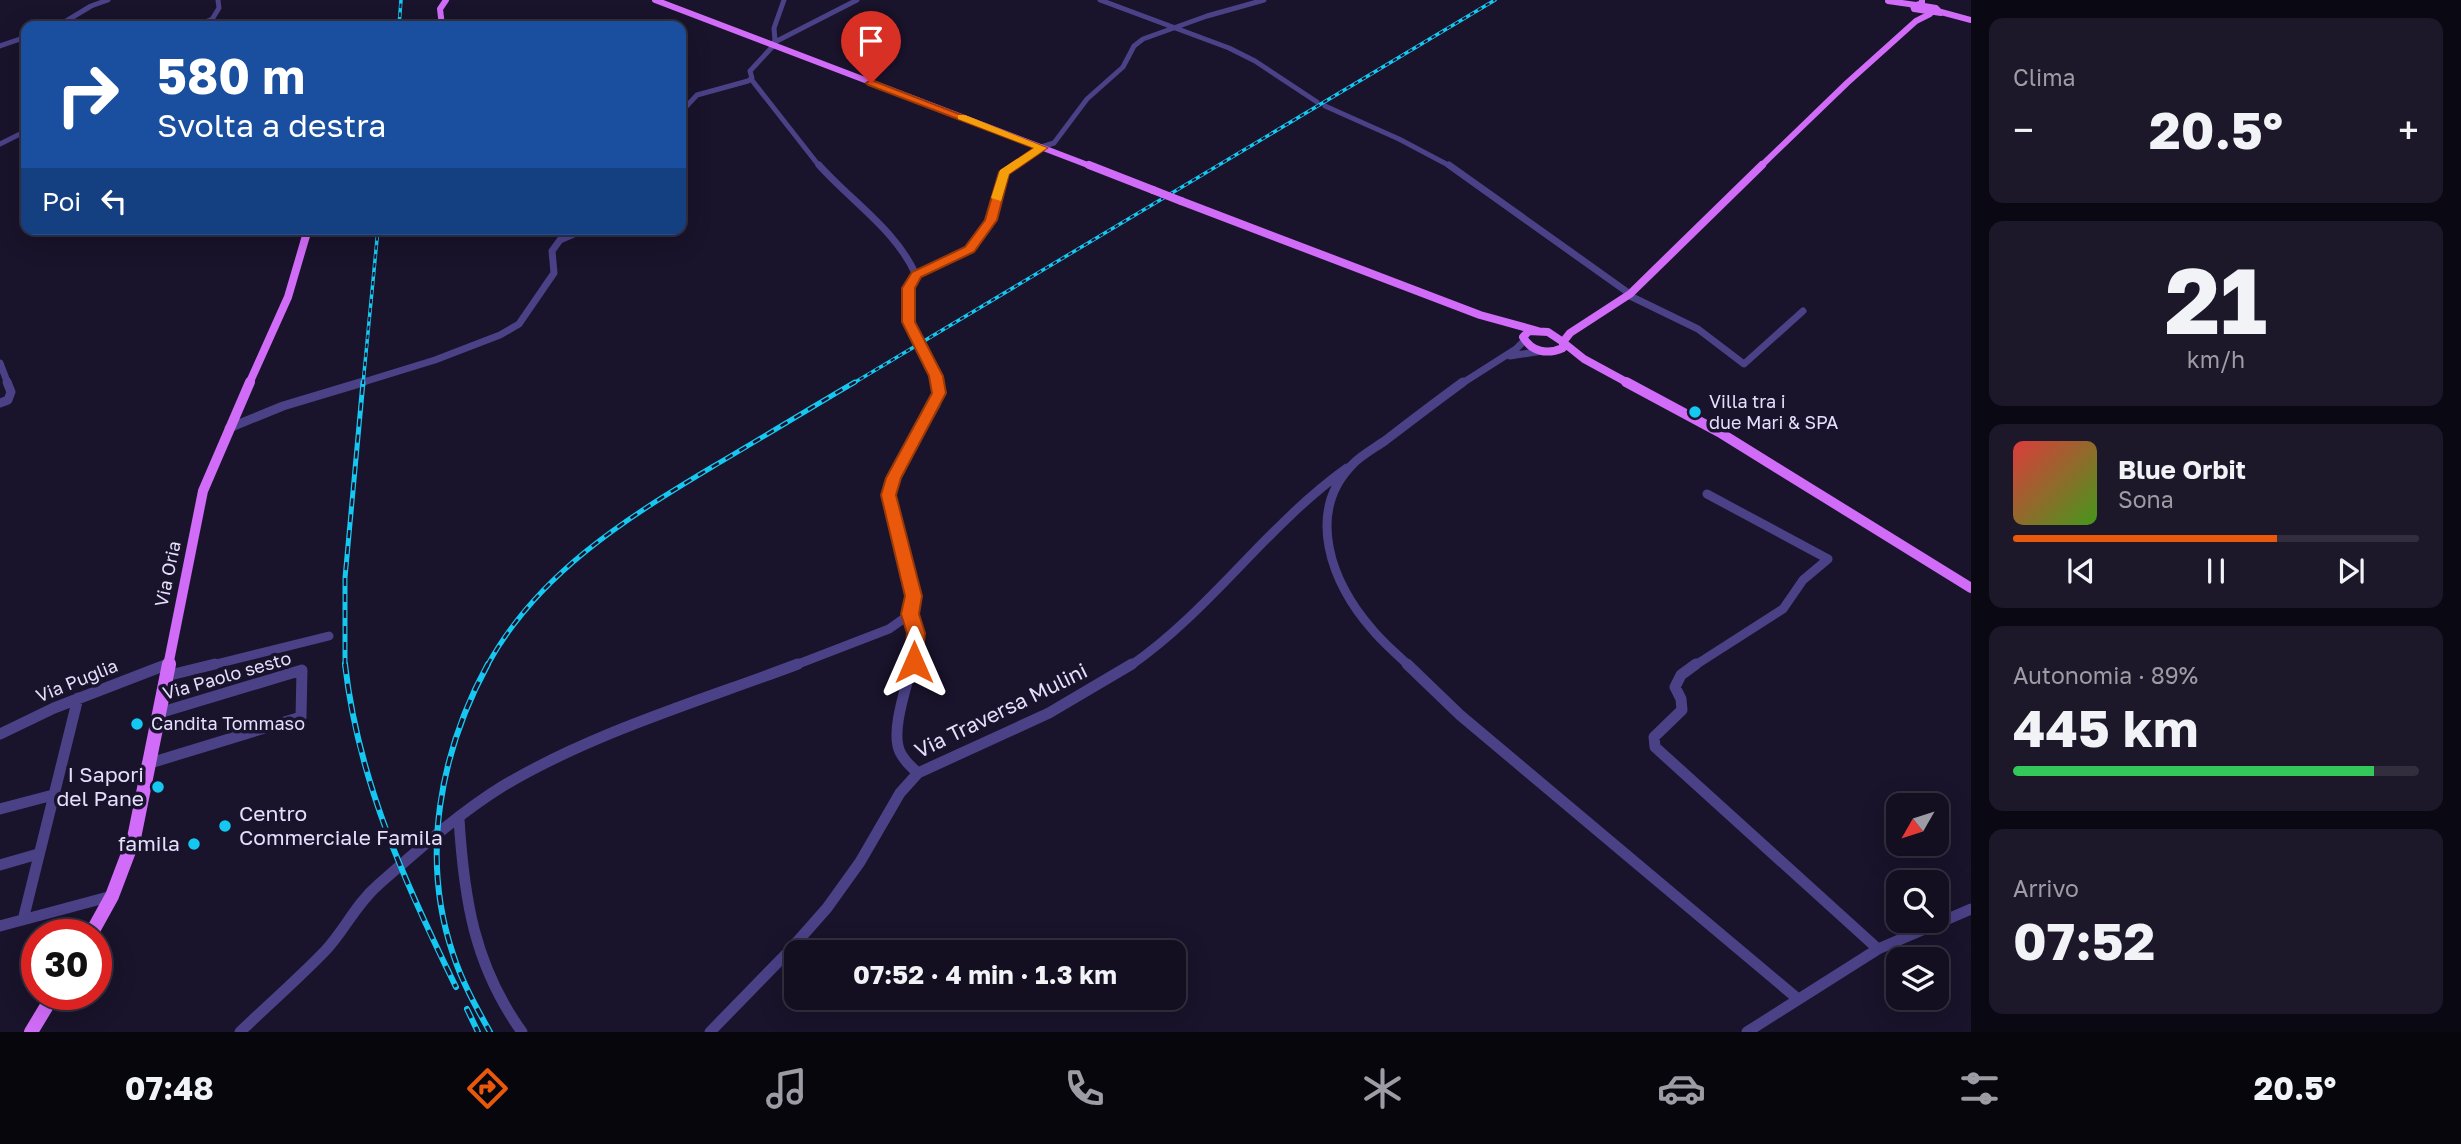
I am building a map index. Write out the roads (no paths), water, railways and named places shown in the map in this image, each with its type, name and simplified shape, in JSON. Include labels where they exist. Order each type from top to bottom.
[{"type":"main road","points":[[441,21],[440,9],[446,0]]},
{"type":"main road","points":[[655,0],[1480,315],[1510,329],[1531,347],[1609,373]]},
{"type":"main road","points":[[1887,0],[1918,5],[1968,19]]},
{"type":"main road","points":[[1918,5],[1930,10]]},
{"type":"main road","points":[[1916,21],[1920,13],[1918,5]]},
{"type":"main road","points":[[1546,352],[1559,351],[1570,333],[1629,295],[1847,83],[1930,10]]},
{"type":"main road","name":"Via Oria","points":[[99,919],[112,896],[134,838],[203,491],[217,449],[288,305],[306,235]]},
{"type":"main road","points":[[1480,315],[1555,335],[1575,354],[1719,432],[1971,588]]},
{"type":"main road","points":[[1523,340],[1526,333],[1589,320]]},
{"type":"main road","points":[[31,1032],[44,1010]]},
{"type":"street","points":[[66,21],[91,6],[108,0]]},
{"type":"street","points":[[210,21],[219,8],[218,0]]},
{"type":"street","points":[[773,43],[774,28],[784,0]]},
{"type":"street","points":[[857,0],[773,43],[752,66],[751,79],[777,116],[821,168],[903,251],[916,275]]},
{"type":"street","points":[[1100,0],[1229,48],[1255,61],[1317,102]]},
{"type":"street","points":[[240,1032],[327,949],[354,909],[374,887],[502,787],[551,761],[703,698],[883,632],[900,624],[910,614],[914,604],[910,578],[888,495],[894,478],[939,393],[936,376],[908,318],[907,293],[916,275],[970,250],[991,220],[1004,172],[1041,148],[1055,143],[1087,99],[1123,67],[1134,46],[1172,28],[1264,0]]},
{"type":"street","points":[[0,46],[21,39]]},
{"type":"street","points":[[686,107],[697,95],[751,79]]},
{"type":"street","points":[[1325,106],[1398,136],[1467,176],[1629,295],[1698,329],[1744,364],[1803,311]]},
{"type":"street","points":[[0,144],[21,134]]},
{"type":"street","points":[[227,429],[283,406],[435,360],[500,335],[519,324],[548,284],[554,273],[552,251],[560,240],[571,235]]},
{"type":"street","points":[[1502,358],[1523,340]]},
{"type":"street","points":[[1502,358],[1546,352]]},
{"type":"street","name":"Via Traversa Mulini","points":[[710,1032],[817,918],[859,863],[900,790],[918,773],[1060,708],[1167,637],[1329,479],[1352,465],[1467,379],[1502,358]]},
{"type":"street","points":[[0,363],[11,391],[8,400],[0,403]]},
{"type":"street","points":[[1352,465],[1335,488],[1328,510],[1326,536],[1335,572],[1346,594],[1370,628],[1460,715],[1798,999]]},
{"type":"street","points":[[1707,494],[1828,559],[1804,580],[1776,615],[1700,661],[1676,681],[1675,687],[1681,699],[1682,710],[1654,737],[1655,747],[1878,949]]},
{"type":"street","points":[[910,614],[916,633],[914,662],[904,696],[898,747],[905,760],[918,773]]},
{"type":"street","name":"Via Puglia","points":[[0,734],[78,698],[167,670],[330,636]]},
{"type":"street","name":"Via Paolo sesto","points":[[147,764],[301,717],[302,670],[159,713]]},
{"type":"street","points":[[23,919],[78,698]]},
{"type":"street","points":[[0,809],[53,795]]},
{"type":"street","points":[[459,819],[466,900],[477,951],[509,1016],[522,1032]]},
{"type":"street","points":[[0,864],[38,854]]},
{"type":"street","points":[[27,919],[112,896]]},
{"type":"street","points":[[1747,1032],[1878,949],[1971,909]]},
{"type":"street","points":[[0,926],[21,921]]},
{"type":"railway","points":[[399,21],[401,0]]},
{"type":"railway","points":[[852,384],[1495,0]]},
{"type":"railway","points":[[363,384],[377,235]]},
{"type":"railway","points":[[345,664],[345,578],[363,382]]},
{"type":"railway","points":[[487,666],[507,633],[531,603],[557,576],[586,552],[647,507],[855,382]]},
{"type":"railway","points":[[345,664],[351,707],[372,790],[402,870],[456,987]]},
{"type":"railway","points":[[487,666],[471,698],[447,769],[437,843],[443,917],[453,954],[490,1032]]},
{"type":"railway","points":[[467,1009],[478,1032]]},
{"type":"place","name":"Villa tra i due Mari & SPA","points":[[1695,412]]},
{"type":"place","name":"Candita Tommaso","points":[[137,724]]},
{"type":"place","name":"I Sapori del Pane","points":[[158,787]]},
{"type":"place","name":"Centro Commerciale Famila","points":[[225,826]]},
{"type":"place","name":"famila","points":[[194,844]]}]
